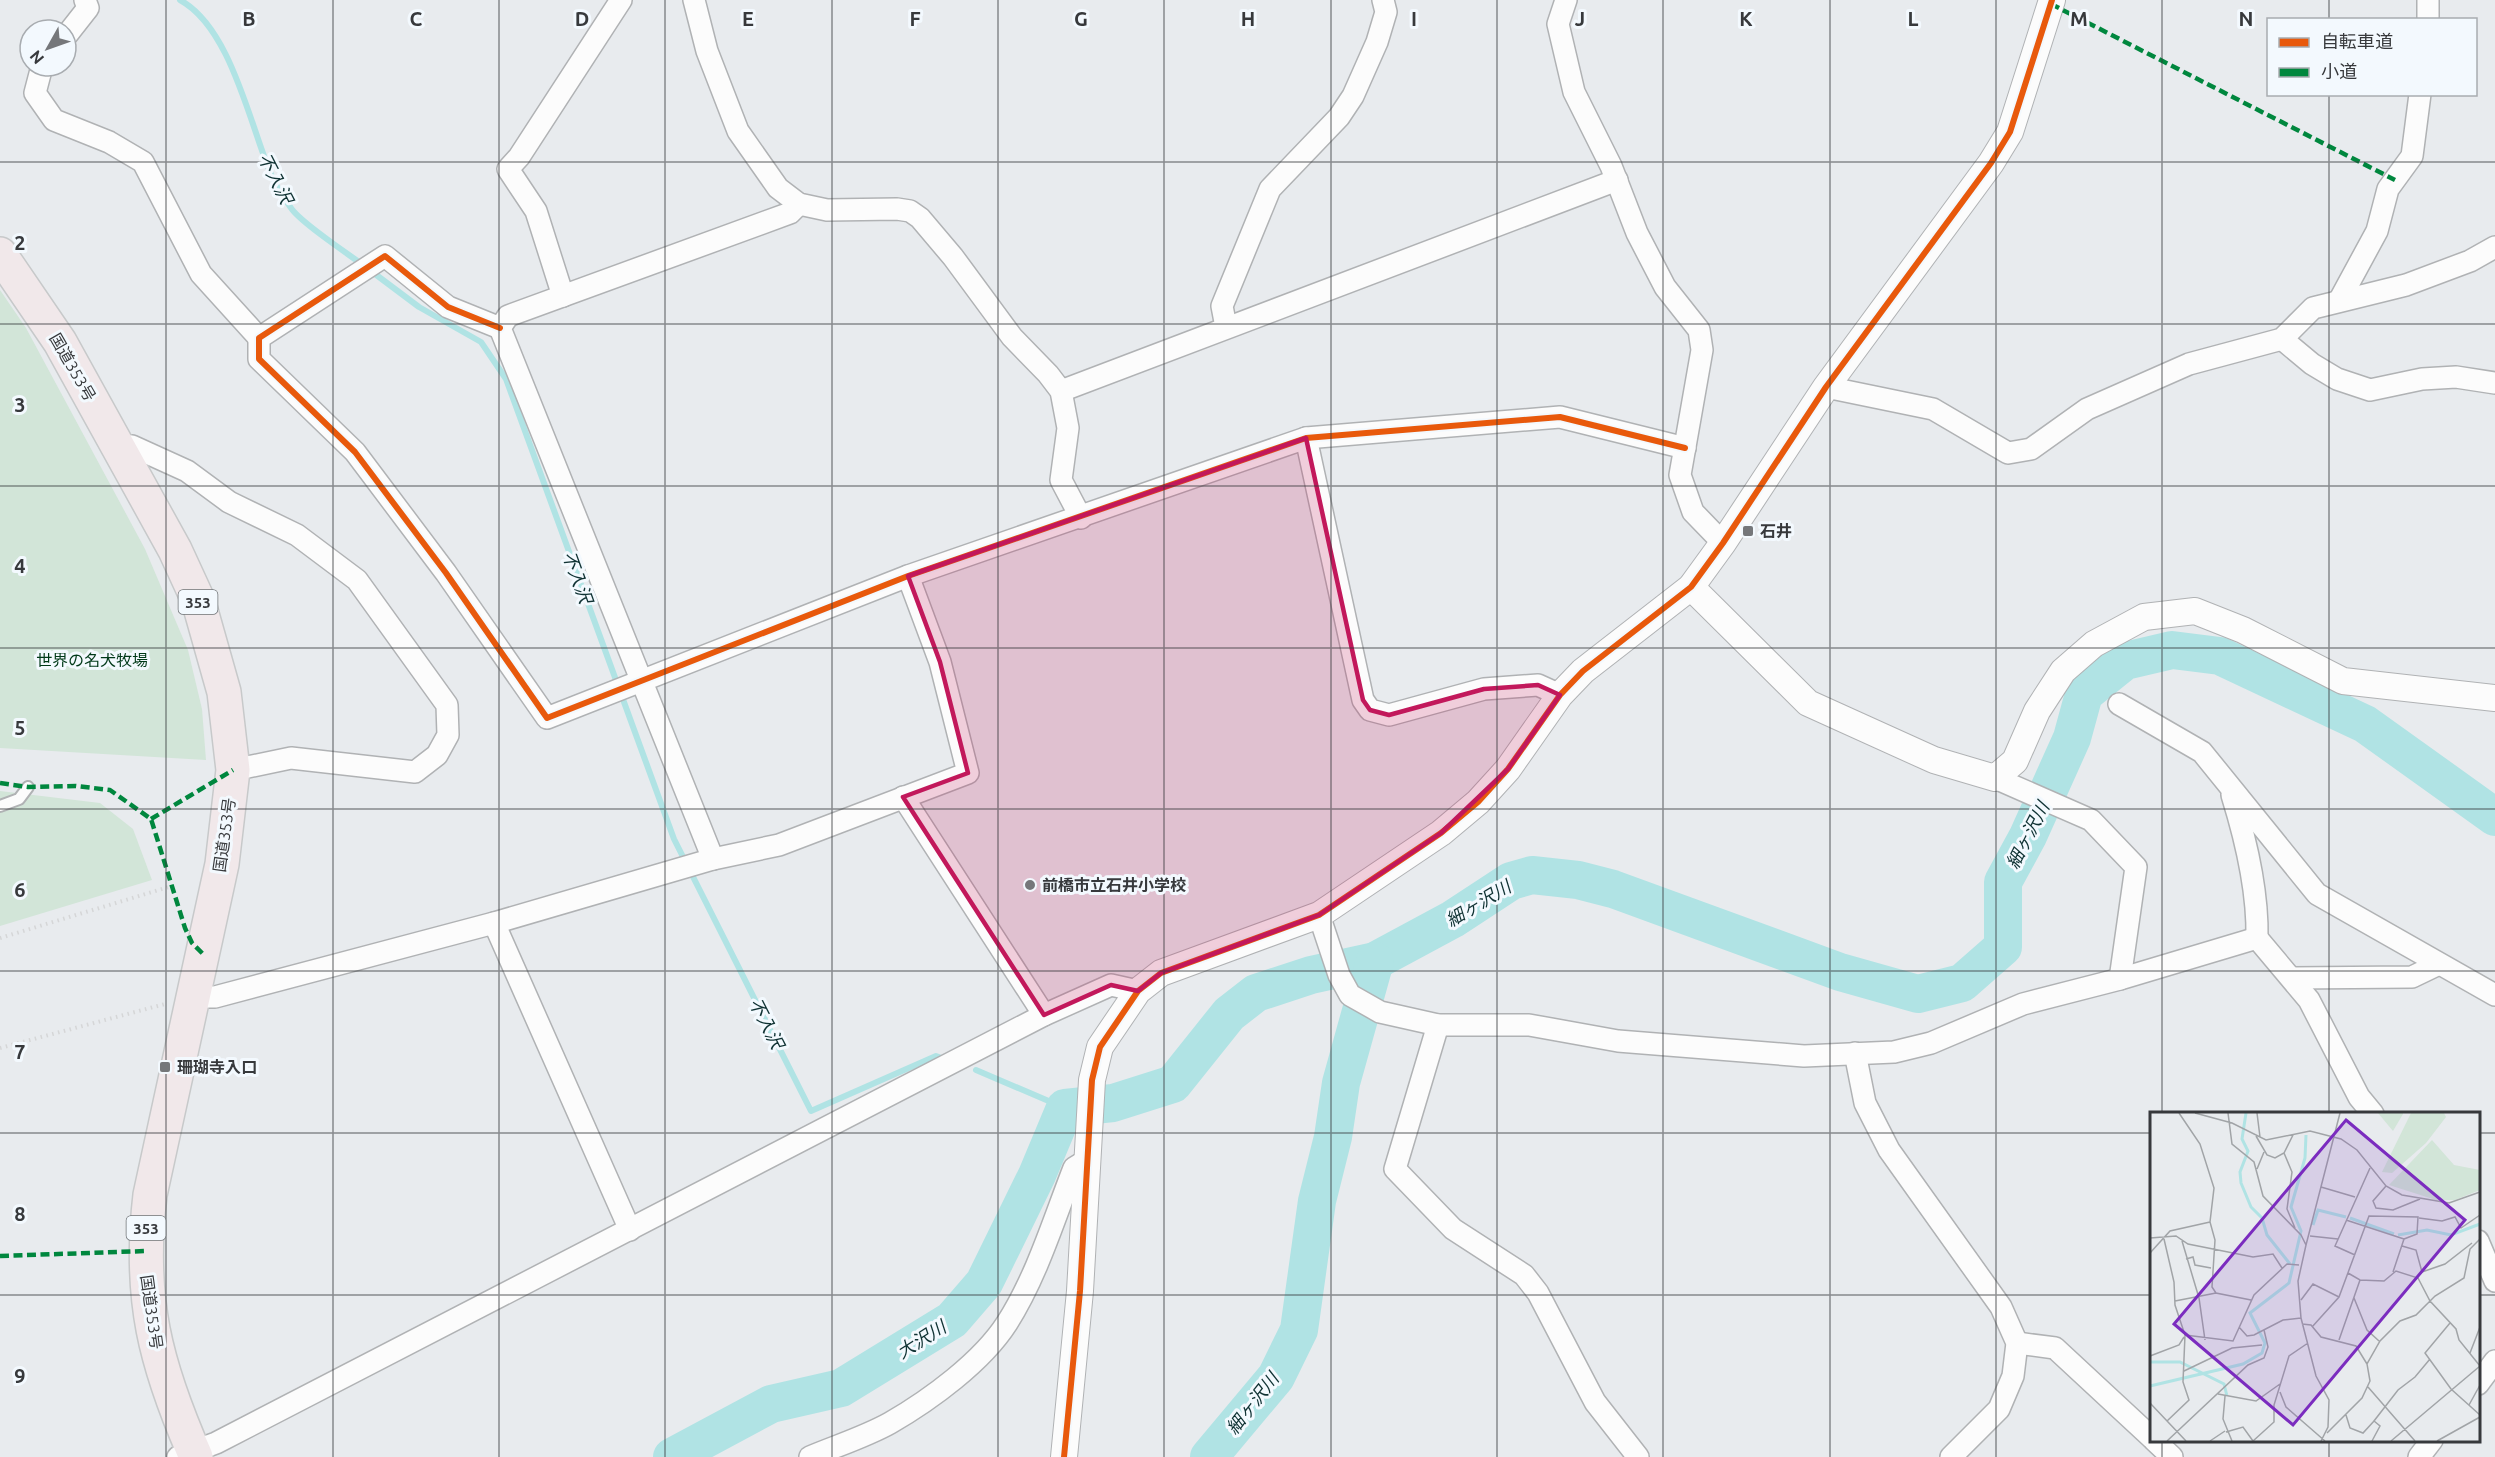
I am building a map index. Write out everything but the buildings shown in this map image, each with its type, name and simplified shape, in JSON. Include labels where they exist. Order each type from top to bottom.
[{"type":"highway","name":"国道353号","points":[[0,254],[60,342],[175,550],[198,600],[224,692],[233,770],[222,864],[150,1195],[145,1262],[148,1304],[156,1351],[189,1455]]},
{"type":"street","points":[[78,21],[88,8],[85,0]]},
{"type":"street","points":[[563,296],[536,211],[508,169],[519,157],[621,0]]},
{"type":"street","points":[[692,0],[707,51],[738,131],[778,188],[799,204],[827,210],[897,209],[910,211],[920,218],[1012,337],[1061,391],[1068,428],[1060,480],[1081,518]]},
{"type":"street","points":[[1226,327],[1222,306],[1270,189],[1339,117],[1353,96],[1377,42],[1386,12],[1383,0]]},
{"type":"street","points":[[1566,0],[1557,24],[1574,92],[1665,287],[1699,330],[1702,350],[1680,475],[1693,512],[1724,543]]},
{"type":"street","points":[[1064,1457],[1080,1291],[1092,1080],[1100,1047],[1138,991],[1161,973],[1319,915],[1441,833],[1478,802],[1508,769],[1560,694],[1583,671],[1691,587],[1724,543],[1826,387],[1991,163],[2010,132],[2052,0]]},
{"type":"street","points":[[2428,0],[2428,18]]},
{"type":"street","points":[[39,78],[35,93],[54,120],[109,142],[143,162],[201,274],[259,339],[259,359],[355,452],[446,573],[547,718],[908,576],[1081,518],[1306,438],[1560,417],[1685,448]]},
{"type":"street","points":[[2339,301],[2377,231],[2388,189],[2412,156],[2420,96]]},
{"type":"street","points":[[1061,391],[1617,180]]},
{"type":"street","points":[[500,328],[508,316],[790,213],[799,204]]},
{"type":"street","points":[[1826,387],[1933,410],[2008,453],[2031,449],[2087,409],[2189,364],[2282,339],[2313,308],[2406,285],[2470,261],[2495,247]]},
{"type":"street","points":[[259,339],[385,256],[448,307],[500,328],[643,681],[705,862]]},
{"type":"street","points":[[2282,339],[2312,364],[2329,374],[2370,390],[2422,379],[2456,377],[2495,383]]},
{"type":"street","points":[[1306,438],[1364,700],[1370,710],[1389,715],[1484,689],[1538,685],[1560,694]]},
{"type":"street","points":[[117,446],[132,446],[187,471],[229,502],[297,535],[357,580],[447,705],[448,735],[437,755],[416,772],[291,758],[233,770]]},
{"type":"street","points":[[194,997],[215,997],[494,923],[677,872],[705,862],[779,845],[968,773],[940,662],[908,576]]},
{"type":"street","points":[[1691,587],[1808,703],[1934,760],[1995,778],[2091,820],[2136,867],[2120,979]]},
{"type":"street","points":[[1995,778],[2015,760],[2037,711],[2063,671],[2094,644],[2144,617],[2195,611],[2243,630],[2343,681],[2495,698]]},
{"type":"street","points":[[2119,704],[2202,752],[2317,894],[2495,996]]},
{"type":"street","points":[[2229,786],[2240,820],[2258,911],[2258,938],[2309,1000],[2359,1097],[2372,1112]]},
{"type":"street","points":[[903,797],[1044,1015]]},
{"type":"street","points":[[1319,915],[1339,975],[1350,995],[1380,1012],[1438,1025],[1529,1025],[1618,1041],[1804,1056],[1894,1052],[1932,1043],[2023,1004],[2120,979],[2258,938]]},
{"type":"street","points":[[494,923],[630,1230]]},
{"type":"street","points":[[2292,978],[2412,977],[2439,964]]},
{"type":"street","points":[[189,1455],[1044,1015],[1111,985],[1138,991]]},
{"type":"street","points":[[1438,1025],[1395,1169],[1453,1229],[1524,1275],[1538,1293],[1595,1402],[1638,1457]]},
{"type":"street","points":[[1855,1053],[1865,1103],[1888,1150],[2001,1307],[2017,1343],[2013,1376],[2000,1409],[1952,1457]]},
{"type":"street","points":[[810,1457],[889,1423],[940,1389],[992,1342],[1007,1323],[1026,1288],[1074,1168],[1087,1160]]},
{"type":"street","points":[[2480,1246],[2495,1281]]},
{"type":"street","points":[[2017,1343],[2055,1348],[2150,1441]]},
{"type":"street","points":[[2480,1381],[2495,1361]]},
{"type":"street","points":[[2419,1457],[2430,1442]]},
{"type":"street","points":[[2153,1444],[2172,1457]]},
{"type":"lane","points":[[0,806],[19,799],[28,787]]},
{"type":"path","points":[[0,938],[172,886]]},
{"type":"path","points":[[0,1048],[194,997]]},
{"type":"highlighted area","points":[[1306,438],[1363,700],[1370,710],[1389,715],[1484,689],[1538,685],[1560,695],[1508,769],[1441,833],[1319,915],[1161,973],[1138,991],[1111,985],[1044,1015],[903,797],[968,773],[940,662],[908,576]]},
{"type":"green space","name":"世界の名犬牧場","points":[[0,290],[26,328],[145,549],[188,650],[202,709],[206,760],[0,748]]},
{"type":"green space","points":[[0,791],[100,803],[133,829],[152,880],[0,926]]},
{"type":"waterway","name":"不入沢","points":[[180,0],[197,13],[212,31],[225,53],[270,172],[285,200],[304,221],[363,265]]},
{"type":"waterway","name":"不入沢","points":[[371,271],[419,307],[481,342],[506,379],[674,839],[811,1111],[936,1056],[944,1059]]},
{"type":"waterway","name":"細ヶ沢川","points":[[672,1457],[771,1404],[841,1388],[952,1320],[984,1283],[1037,1175],[1065,1108],[1113,1103],[1173,1084],[1229,1014],[1256,993],[1311,975],[1375,961],[1453,919],[1511,881],[1532,875],[1578,880],[1613,889],[1840,972],[1918,994],[1962,983],[2003,947],[2003,882],[2028,836],[2072,738],[2084,694],[2125,661],[2172,650],[2220,656],[2365,724],[2495,817]]},
{"type":"waterway","name":"細ヶ沢川","points":[[1209,1457],[1276,1377],[1299,1330],[1317,1201],[1333,1137],[1341,1083],[1375,961]]},
{"type":"waterway","name":"不入沢","points":[[976,1070],[1065,1108]]},
{"type":"marked path","points":[[2051,4],[2395,180]]},
{"type":"marked path","points":[[151,819],[233,770]]},
{"type":"marked path","points":[[0,783],[28,787],[76,786],[110,790],[151,819],[185,928],[192,943],[203,954]]},
{"type":"marked path","points":[[0,1256],[146,1251]]},
{"type":"cycle path","points":[[1064,1457],[1080,1291],[1092,1080],[1100,1047],[1138,991],[1161,973],[1319,915],[1441,833],[1478,802],[1508,769],[1560,695],[1583,671],[1691,587],[1723,543],[1826,387],[1991,163],[2010,132],[2052,0]]},
{"type":"cycle path","points":[[500,328],[448,307],[385,256],[259,338],[259,359],[355,452],[446,573],[547,718],[908,576],[1306,438],[1560,417],[1685,448]]},
{"type":"place","name":"石井","points":[[1748,531]]},
{"type":"place","name":"前橋市立石井小学校","points":[[1030,885]]},
{"type":"place","name":"珊瑚寺入口","points":[[165,1067]]},
{"type":"water label","name":"大沢川","points":[[921,1339]]}]
